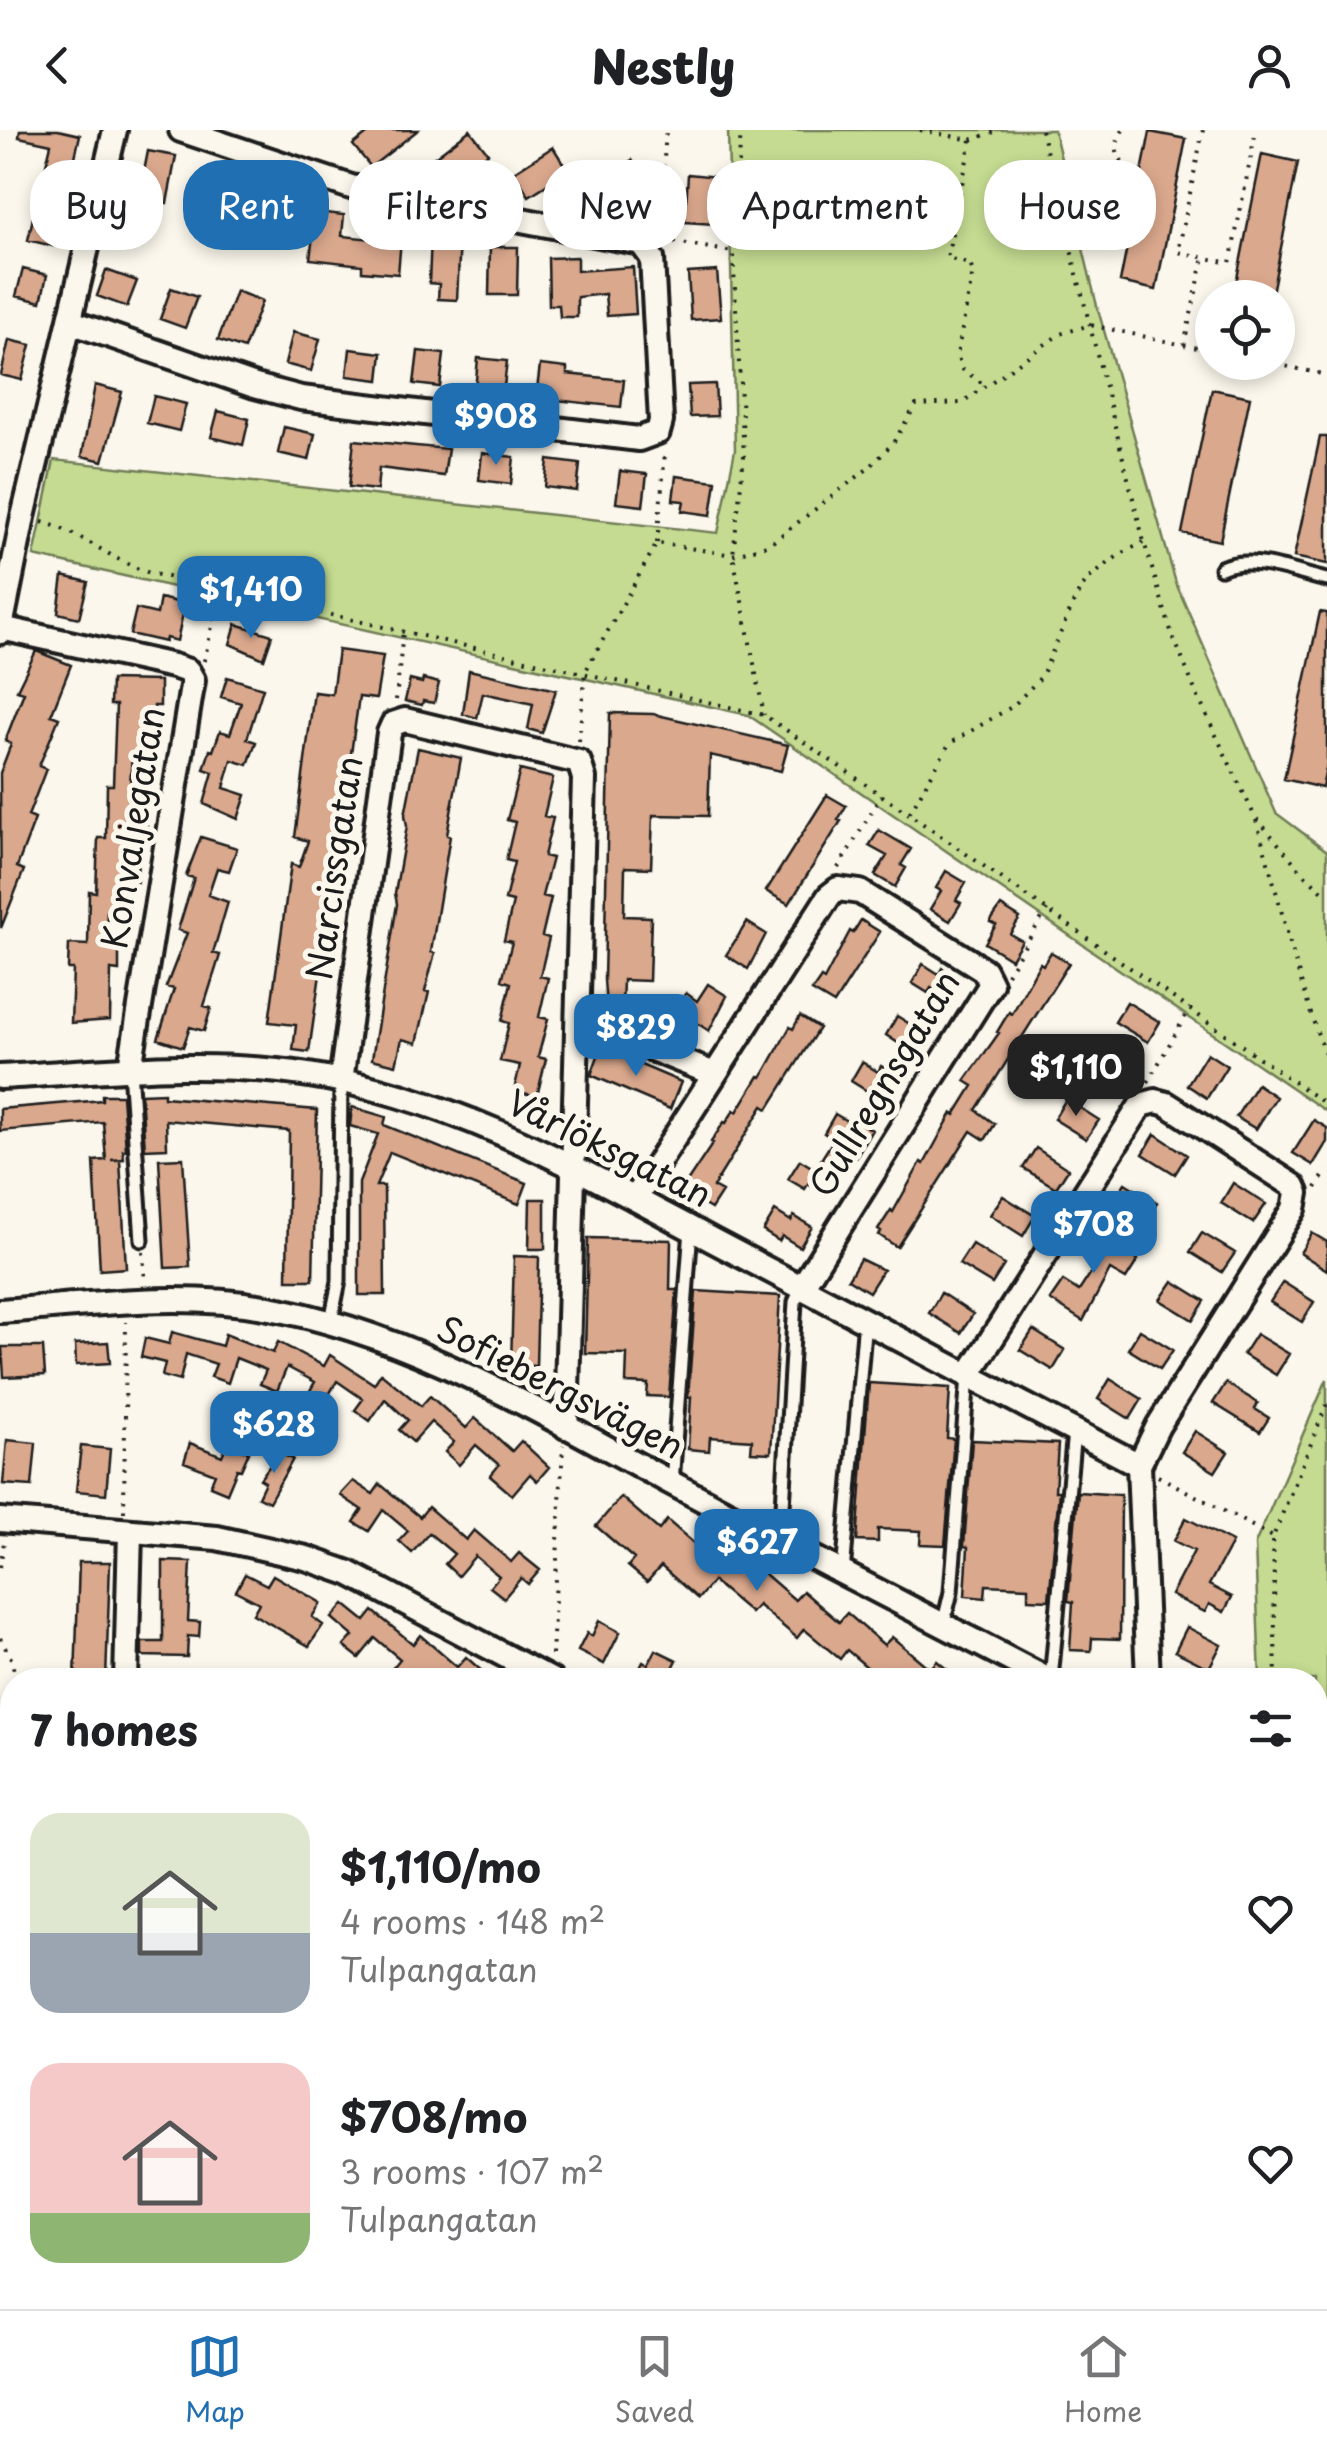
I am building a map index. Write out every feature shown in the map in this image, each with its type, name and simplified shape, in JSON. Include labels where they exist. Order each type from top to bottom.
[{"type":"street","points":[[0,630],[15,523],[71,322],[115,130]]},
{"type":"street","points":[[182,130],[242,139],[350,187],[543,223]]},
{"type":"street","points":[[71,322],[255,386],[302,398],[639,439],[654,435],[661,420],[652,250]]},
{"type":"street","name":"Konvaljegatan","points":[[0,630],[173,666],[192,675],[130,1068]]},
{"type":"street","name":"Narcissgatan","points":[[341,1081],[393,724],[404,720],[577,761]]},
{"type":"street","points":[[566,1426],[584,778],[582,765],[577,761]]},
{"type":"street","points":[[635,1199],[829,896],[838,889]]},
{"type":"street","name":"Gullregnsgatan","points":[[802,1287],[988,993],[991,979],[984,970],[860,892],[838,889]]},
{"type":"street","points":[[578,1019],[714,1074]]},
{"type":"street","name":"Vårlöksgatan","points":[[0,1077],[130,1068],[266,1070],[341,1081],[447,1111],[574,1167],[1139,1465]]},
{"type":"street","points":[[968,1376],[1135,1111],[1149,1102],[1167,1104],[1290,1182],[1296,1198],[1294,1209],[1158,1426],[1139,1465],[1147,1668]]},
{"type":"street","name":"Sofiebergsvägen","points":[[0,1311],[136,1302],[261,1306],[331,1321],[442,1365],[566,1426],[1027,1668]]},
{"type":"street","points":[[3,1520],[239,1542],[328,1565],[546,1668]]},
{"type":"street","points":[[126,1668],[130,1532]]},
{"type":"lane","points":[[1221,568],[1247,562],[1327,580]]},
{"type":"lane","points":[[130,1068],[142,1240]]},
{"type":"lane","points":[[331,1321],[339,1281],[341,1081]]},
{"type":"lane","points":[[672,1483],[691,1229]]},
{"type":"lane","points":[[782,1541],[795,1302],[802,1287]]},
{"type":"lane","points":[[843,1573],[864,1320]]},
{"type":"lane","points":[[943,1625],[951,1592],[968,1376]]},
{"type":"lane","points":[[1051,1668],[1074,1431]]},
{"type":"path","points":[[662,160],[666,130]]},
{"type":"path","points":[[741,130],[733,252],[744,456],[733,555],[764,715]]},
{"type":"path","points":[[920,130],[970,140],[1000,130]]},
{"type":"path","points":[[1041,130],[1144,542],[1171,631],[1254,815],[1310,1014],[1327,1058]]},
{"type":"path","points":[[1121,160],[1116,144],[1124,130]]},
{"type":"path","points":[[1202,130],[1178,252],[1230,263],[1256,130]]},
{"type":"path","points":[[970,140],[948,258],[970,264],[973,272],[956,355],[962,369],[986,386]]},
{"type":"path","points":[[687,244],[733,252]]},
{"type":"path","points":[[1184,345],[1204,257]]},
{"type":"path","points":[[657,543],[733,555],[747,554],[788,534],[870,468],[893,443],[916,404],[953,406],[1060,334],[1090,325],[1195,347]]},
{"type":"path","points":[[1295,368],[1327,374]]},
{"type":"path","points":[[577,761],[585,672],[657,543],[666,446],[654,435]]},
{"type":"path","points":[[15,523],[66,530],[132,568],[764,715],[1327,1105]]},
{"type":"path","points":[[909,814],[949,744],[1013,706],[1042,676],[1087,580],[1102,566],[1144,542]]},
{"type":"path","points":[[192,675],[204,665],[220,590]]},
{"type":"path","points":[[393,724],[403,631]]},
{"type":"path","points":[[838,889],[838,867],[882,796]]},
{"type":"path","points":[[1254,815],[1327,896]]},
{"type":"path","points":[[991,979],[1007,975],[1048,910]]},
{"type":"path","points":[[1149,1102],[1148,1078],[1190,1008]]},
{"type":"path","points":[[130,1532],[124,1519],[142,1240]]},
{"type":"path","points":[[1276,1668],[1274,1537],[1327,1404]]},
{"type":"path","points":[[552,1668],[566,1426]]},
{"type":"path","points":[[1139,1465],[1274,1537]]},
{"type":"path","points":[[0,1567],[3,1520]]},
{"type":"path","points":[[0,1638],[13,1668]]},
{"type":"green space","points":[[728,130],[1054,130],[1061,160],[984,160],[984,250],[1083,250],[1176,583],[1276,813],[1327,851],[1327,1112],[748,715],[34,556],[54,460],[718,533],[735,450],[731,250],[964,250],[964,160],[729,160]]},
{"type":"green space","points":[[1327,1379],[1327,1668],[1260,1668],[1255,1544]]},
{"type":"building","points":[[20,130],[58,130],[80,135],[74,160],[47,160],[51,144],[19,137]]},
{"type":"building","points":[[372,130],[418,130],[380,160],[365,160],[353,145]]},
{"type":"building","points":[[470,130],[488,153],[479,160],[432,159]]},
{"type":"building","points":[[1150,132],[1186,139],[1156,290],[1120,282],[1126,250],[1156,250],[1156,160],[1144,160]]},
{"type":"building","points":[[553,147],[561,160],[543,160],[543,187],[529,196],[523,186],[523,166]]},
{"type":"building","points":[[148,151],[176,156],[167,203],[163,202],[163,160],[146,160]]},
{"type":"building","points":[[1262,154],[1298,162],[1275,280],[1237,280]]},
{"type":"building","points":[[688,174],[707,176],[707,224],[687,222]]},
{"type":"building","points":[[329,213],[344,215],[342,236],[349,237],[349,250],[400,250],[398,274],[362,271],[362,265],[310,259],[311,250],[329,250]]},
{"type":"building","points":[[430,250],[459,250],[457,300],[438,299],[439,284],[429,283]]},
{"type":"building","points":[[490,250],[518,250],[517,295],[489,295]]},
{"type":"building","points":[[577,257],[577,271],[633,267],[636,314],[607,316],[605,294],[577,297],[577,317],[560,317],[559,305],[549,305],[548,258]]},
{"type":"building","points":[[23,269],[47,275],[41,302],[16,296]]},
{"type":"building","points":[[106,270],[137,281],[127,307],[97,296]]},
{"type":"building","points":[[717,271],[721,318],[691,320],[688,273]]},
{"type":"building","points":[[171,288],[197,297],[185,328],[160,319]]},
{"type":"building","points":[[236,291],[262,301],[244,349],[218,340]]},
{"type":"building","points":[[293,332],[320,339],[311,371],[285,364]]},
{"type":"building","points":[[9,340],[31,345],[22,380],[1,375]]},
{"type":"building","points":[[350,349],[382,353],[379,380],[347,376]]},
{"type":"building","points":[[418,351],[444,354],[440,387],[414,384]]},
{"type":"building","points":[[478,358],[507,361],[503,395],[475,391]]},
{"type":"building","points":[[540,365],[567,368],[567,374],[624,380],[621,407],[536,398]]},
{"type":"building","points":[[715,384],[717,416],[690,417],[688,385]]},
{"type":"building","points":[[95,385],[122,392],[103,461],[82,456]]},
{"type":"building","points":[[1212,389],[1250,397],[1220,541],[1182,533]]},
{"type":"building","points":[[154,396],[186,404],[179,431],[147,423]]},
{"type":"building","points":[[218,411],[249,419],[243,445],[211,437]]},
{"type":"building","points":[[284,427],[315,434],[309,460],[278,453]]},
{"type":"building","points":[[1320,437],[1327,437],[1327,564],[1294,557]]},
{"type":"building","points":[[354,440],[448,449],[444,476],[379,468],[377,490],[349,487]]},
{"type":"building","points":[[482,453],[514,457],[511,484],[479,480]]},
{"type":"building","points":[[548,460],[580,464],[577,491],[545,487]]},
{"type":"building","points":[[620,471],[647,474],[643,506],[616,503]]},
{"type":"building","points":[[676,476],[716,481],[711,515],[682,511],[684,501],[673,500]]},
{"type":"building","points":[[63,576],[88,582],[79,618],[58,613]]},
{"type":"building","points":[[160,598],[185,604],[177,641],[130,634],[136,609],[157,614]]},
{"type":"building","points":[[1320,612],[1327,613],[1327,764],[1322,788],[1284,779]]},
{"type":"building","points":[[236,624],[272,635],[264,659],[230,644]]},
{"type":"building","points":[[338,650],[383,656],[376,699],[359,697],[309,1052],[293,1050],[296,1025],[269,1022],[291,864],[299,867],[308,841],[295,837],[314,692],[332,694]]},
{"type":"building","points":[[36,651],[71,665],[51,715],[59,718],[39,766],[46,769],[28,816],[35,819],[17,867],[24,870],[1,928],[0,773],[11,744],[5,741],[24,692],[17,690]]},
{"type":"building","points":[[469,670],[556,690],[542,733],[528,729],[533,704],[483,693],[477,718],[463,714]]},
{"type":"building","points":[[227,677],[263,688],[247,739],[256,742],[248,765],[232,760],[224,788],[246,795],[238,819],[204,804],[213,772],[204,769],[210,750],[213,751],[220,731],[230,734],[241,703],[221,697]]},
{"type":"building","points":[[423,679],[439,683],[434,703],[405,701],[410,680],[422,683]]},
{"type":"building","points":[[111,680],[160,681],[160,706],[154,706],[152,755],[132,754],[130,785],[145,786],[147,828],[139,828],[137,882],[128,882],[127,913],[107,912],[105,945],[119,946],[119,971],[111,970],[110,1020],[71,1023],[73,969],[68,969],[69,944],[88,945],[89,891],[96,892],[98,838],[106,838],[107,785],[113,785],[116,705],[110,705]]},
{"type":"building","points":[[610,713],[653,714],[788,745],[781,771],[710,755],[708,816],[653,815],[651,868],[625,867],[624,916],[651,917],[649,981],[623,980],[622,1006],[606,1006],[604,980]]},
{"type":"building","points":[[418,748],[461,758],[431,952],[435,953],[425,991],[429,992],[417,1043],[402,1039],[396,1065],[372,1059],[397,904],[405,815]]},
{"type":"building","points":[[520,770],[553,778],[544,816],[553,818],[544,856],[552,858],[542,896],[551,898],[542,936],[549,938],[540,976],[548,978],[539,1017],[548,1019],[538,1057],[546,1059],[537,1096],[514,1091],[520,1065],[500,1061],[509,1023],[502,1021],[511,983],[502,980],[512,942],[504,940],[513,902],[505,900],[514,862],[506,860],[515,822],[507,820]]},
{"type":"building","points":[[827,795],[846,806],[838,820],[841,821],[789,904],[766,891]]},
{"type":"building","points":[[879,830],[911,849],[901,865],[906,868],[895,887],[875,875],[887,856],[869,846]]},
{"type":"building","points":[[201,837],[237,848],[229,871],[217,868],[208,895],[228,902],[213,953],[220,955],[204,1006],[211,1008],[204,1031],[190,1027],[183,1047],[158,1039],[174,989],[166,987],[187,933],[178,930],[194,878],[186,876]]},
{"type":"building","points":[[946,871],[966,883],[956,900],[961,903],[950,921],[930,909],[941,891],[936,888]]},
{"type":"building","points":[[1001,906],[1020,918],[1010,934],[1022,941],[1011,959],[985,943],[996,925],[990,922]]},
{"type":"building","points":[[861,920],[880,932],[834,1004],[812,991],[821,978],[824,980],[850,931],[853,933]]},
{"type":"building","points":[[747,922],[766,934],[748,969],[726,955]]},
{"type":"building","points":[[1051,952],[1069,963],[976,1110],[995,1124],[985,1140],[971,1131],[897,1247],[879,1235],[878,1230],[973,1086],[965,1081],[1009,1012],[1012,1014],[1040,963],[1043,965]]},
{"type":"building","points":[[923,964],[939,974],[942,968],[960,979],[948,999],[931,988],[928,993],[912,983]]},
{"type":"building","points":[[708,984],[727,996],[709,1031],[676,1009],[686,993],[697,1001]]},
{"type":"building","points":[[1127,1002],[1160,1022],[1148,1042],[1115,1022]]},
{"type":"building","points":[[800,1016],[819,1028],[768,1109],[763,1106],[713,1187],[722,1192],[711,1209],[681,1191],[724,1122],[734,1110],[737,1112]]},
{"type":"building","points":[[897,1016],[913,1026],[916,1020],[934,1031],[922,1050],[904,1040],[901,1045],[886,1035]]},
{"type":"building","points":[[601,1048],[681,1082],[670,1109],[591,1075]]},
{"type":"building","points":[[1098,1051],[1130,1071],[1118,1090],[1086,1070]]},
{"type":"building","points":[[1207,1053],[1227,1066],[1207,1098],[1187,1085]]},
{"type":"building","points":[[862,1062],[878,1072],[881,1066],[899,1077],[887,1097],[870,1086],[867,1091],[851,1081]]},
{"type":"building","points":[[1257,1084],[1276,1097],[1256,1129],[1236,1117]]},
{"type":"building","points":[[164,1093],[164,1097],[317,1110],[313,1280],[287,1280],[289,1131],[166,1120],[167,1148],[145,1149],[141,1094]]},
{"type":"building","points":[[102,1095],[122,1095],[126,1150],[124,1159],[111,1160],[120,1160],[126,1268],[100,1270],[94,1161],[106,1160],[103,1122],[0,1131],[0,1109],[102,1100]]},
{"type":"building","points":[[1066,1099],[1099,1120],[1086,1139],[1054,1119]]},
{"type":"building","points":[[352,1107],[386,1117],[384,1125],[527,1183],[519,1204],[390,1152],[376,1186],[384,1186],[385,1295],[359,1295],[359,1183],[378,1134],[350,1126]]},
{"type":"building","points":[[835,1114],[852,1124],[855,1119],[872,1130],[825,1195],[808,1184],[805,1189],[788,1179],[800,1160],[815,1169],[834,1139],[824,1133]]},
{"type":"building","points":[[1314,1120],[1327,1128],[1327,1142],[1313,1165],[1293,1153]]},
{"type":"building","points":[[1155,1134],[1187,1155],[1175,1174],[1143,1154]]},
{"type":"building","points":[[1036,1148],[1068,1169],[1056,1188],[1023,1168]]},
{"type":"building","points":[[183,1158],[190,1267],[165,1268],[159,1159]]},
{"type":"building","points":[[1125,1183],[1157,1203],[1145,1223],[1112,1203]]},
{"type":"building","points":[[1233,1183],[1266,1204],[1253,1223],[1221,1203]]},
{"type":"building","points":[[1003,1196],[1035,1216],[1023,1236],[990,1215]]},
{"type":"building","points":[[530,1199],[545,1199],[545,1249],[529,1249]]},
{"type":"building","points":[[775,1211],[812,1227],[800,1247],[763,1231]]},
{"type":"building","points":[[1093,1232],[1138,1260],[1126,1279],[1110,1270],[1083,1321],[1050,1300],[1063,1281],[1079,1291],[1098,1262],[1081,1252]]},
{"type":"building","points":[[1202,1233],[1235,1253],[1222,1272],[1190,1252]]},
{"type":"building","points":[[1312,1233],[1327,1242],[1327,1270],[1300,1253]]},
{"type":"building","points":[[588,1238],[671,1240],[670,1290],[677,1290],[669,1397],[647,1396],[648,1384],[626,1383],[627,1354],[585,1353]]},
{"type":"building","points":[[972,1244],[1004,1265],[992,1284],[959,1264]]},
{"type":"building","points":[[514,1256],[539,1257],[536,1366],[511,1365]]},
{"type":"building","points":[[860,1259],[883,1270],[869,1292],[848,1279]]},
{"type":"building","points":[[1173,1281],[1205,1301],[1193,1320],[1160,1300]]},
{"type":"building","points":[[1283,1282],[1314,1302],[1302,1322],[1270,1302]]},
{"type":"building","points":[[696,1291],[780,1296],[771,1453],[751,1452],[752,1440],[710,1437],[709,1451],[688,1449]]},
{"type":"building","points":[[941,1293],[973,1314],[961,1333],[929,1313]]},
{"type":"building","points":[[1033,1330],[1065,1350],[1053,1370],[1020,1350]]},
{"type":"building","points":[[1140,1330],[1173,1350],[1160,1369],[1128,1349]]},
{"type":"building","points":[[172,1332],[222,1346],[225,1334],[273,1353],[278,1342],[324,1366],[330,1355],[374,1384],[381,1373],[421,1406],[430,1396],[466,1428],[475,1418],[512,1451],[521,1441],[549,1467],[537,1481],[530,1474],[512,1495],[490,1476],[499,1465],[476,1445],[459,1465],[445,1452],[454,1442],[431,1422],[413,1442],[399,1430],[408,1420],[385,1399],[370,1421],[355,1410],[363,1399],[337,1381],[324,1403],[308,1394],[315,1382],[287,1367],[277,1391],[260,1384],[266,1370],[236,1358],[228,1383],[211,1377],[216,1364],[186,1354],[180,1381],[162,1376],[165,1363],[141,1357],[145,1338],[169,1344]]},
{"type":"building","points":[[1256,1334],[1289,1354],[1276,1375],[1243,1354]]},
{"type":"building","points":[[108,1342],[110,1363],[76,1365],[75,1344]]},
{"type":"building","points":[[2,1347],[43,1347],[45,1375],[4,1377]]},
{"type":"building","points":[[1110,1379],[1142,1399],[1130,1419],[1098,1399]]},
{"type":"building","points":[[869,1383],[950,1388],[947,1438],[954,1439],[945,1545],[920,1544],[921,1531],[878,1529],[878,1542],[857,1541]]},
{"type":"building","points":[[1226,1383],[1258,1403],[1255,1409],[1269,1418],[1260,1432],[1213,1403]]},
{"type":"building","points":[[1195,1431],[1228,1452],[1215,1472],[1182,1452]]},
{"type":"building","points":[[7,1440],[36,1443],[32,1486],[3,1484]]},
{"type":"building","points":[[972,1440],[1058,1444],[1055,1491],[1059,1491],[1049,1600],[1028,1599],[1028,1587],[986,1585],[985,1598],[965,1596],[968,1547],[964,1546]]},
{"type":"building","points":[[190,1443],[222,1456],[227,1444],[249,1452],[227,1493],[210,1486],[215,1474],[184,1462]]},
{"type":"building","points":[[81,1446],[110,1449],[106,1494],[76,1491]]},
{"type":"building","points":[[279,1453],[293,1459],[269,1502],[258,1497],[265,1482],[260,1479]]},
{"type":"building","points":[[353,1481],[373,1494],[380,1484],[420,1517],[428,1507],[466,1540],[474,1530],[511,1562],[519,1553],[540,1570],[528,1584],[521,1578],[504,1598],[490,1587],[499,1576],[475,1556],[458,1576],[445,1564],[454,1554],[429,1533],[412,1553],[399,1541],[408,1531],[383,1510],[369,1531],[354,1522],[362,1510],[340,1495]]},
{"type":"building","points":[[1078,1492],[1121,1495],[1120,1639],[1092,1638],[1091,1651],[1070,1650],[1073,1602],[1068,1601]]},
{"type":"building","points":[[621,1497],[659,1530],[667,1520],[705,1553],[713,1544],[750,1576],[758,1568],[795,1600],[803,1591],[839,1622],[847,1613],[884,1645],[892,1637],[929,1668],[868,1668],[847,1650],[840,1659],[804,1629],[797,1638],[758,1605],[751,1613],[713,1581],[698,1599],[661,1566],[647,1582],[628,1566],[634,1559],[596,1526]]},
{"type":"building","points":[[1186,1518],[1232,1542],[1209,1585],[1232,1597],[1224,1612],[1209,1604],[1205,1612],[1171,1595],[1194,1551],[1174,1541]]},
{"type":"building","points":[[163,1561],[191,1562],[188,1621],[200,1622],[199,1637],[188,1636],[187,1657],[142,1656],[142,1642],[163,1642]]},
{"type":"building","points":[[79,1562],[110,1562],[106,1668],[75,1668]]},
{"type":"building","points":[[245,1574],[267,1585],[273,1575],[321,1603],[312,1617],[323,1625],[309,1646],[253,1614],[259,1603],[236,1591]]},
{"type":"building","points":[[344,1604],[365,1621],[373,1611],[413,1644],[420,1635],[457,1667],[466,1657],[478,1668],[393,1668],[400,1659],[375,1638],[359,1658],[344,1646],[353,1636],[332,1618]]},
{"type":"building","points":[[599,1621],[620,1632],[604,1664],[578,1651]]},
{"type":"building","points":[[1187,1627],[1221,1645],[1209,1668],[1175,1651]]},
{"type":"building","points":[[656,1650],[677,1660],[673,1668],[640,1668],[643,1662],[648,1665]]}]
